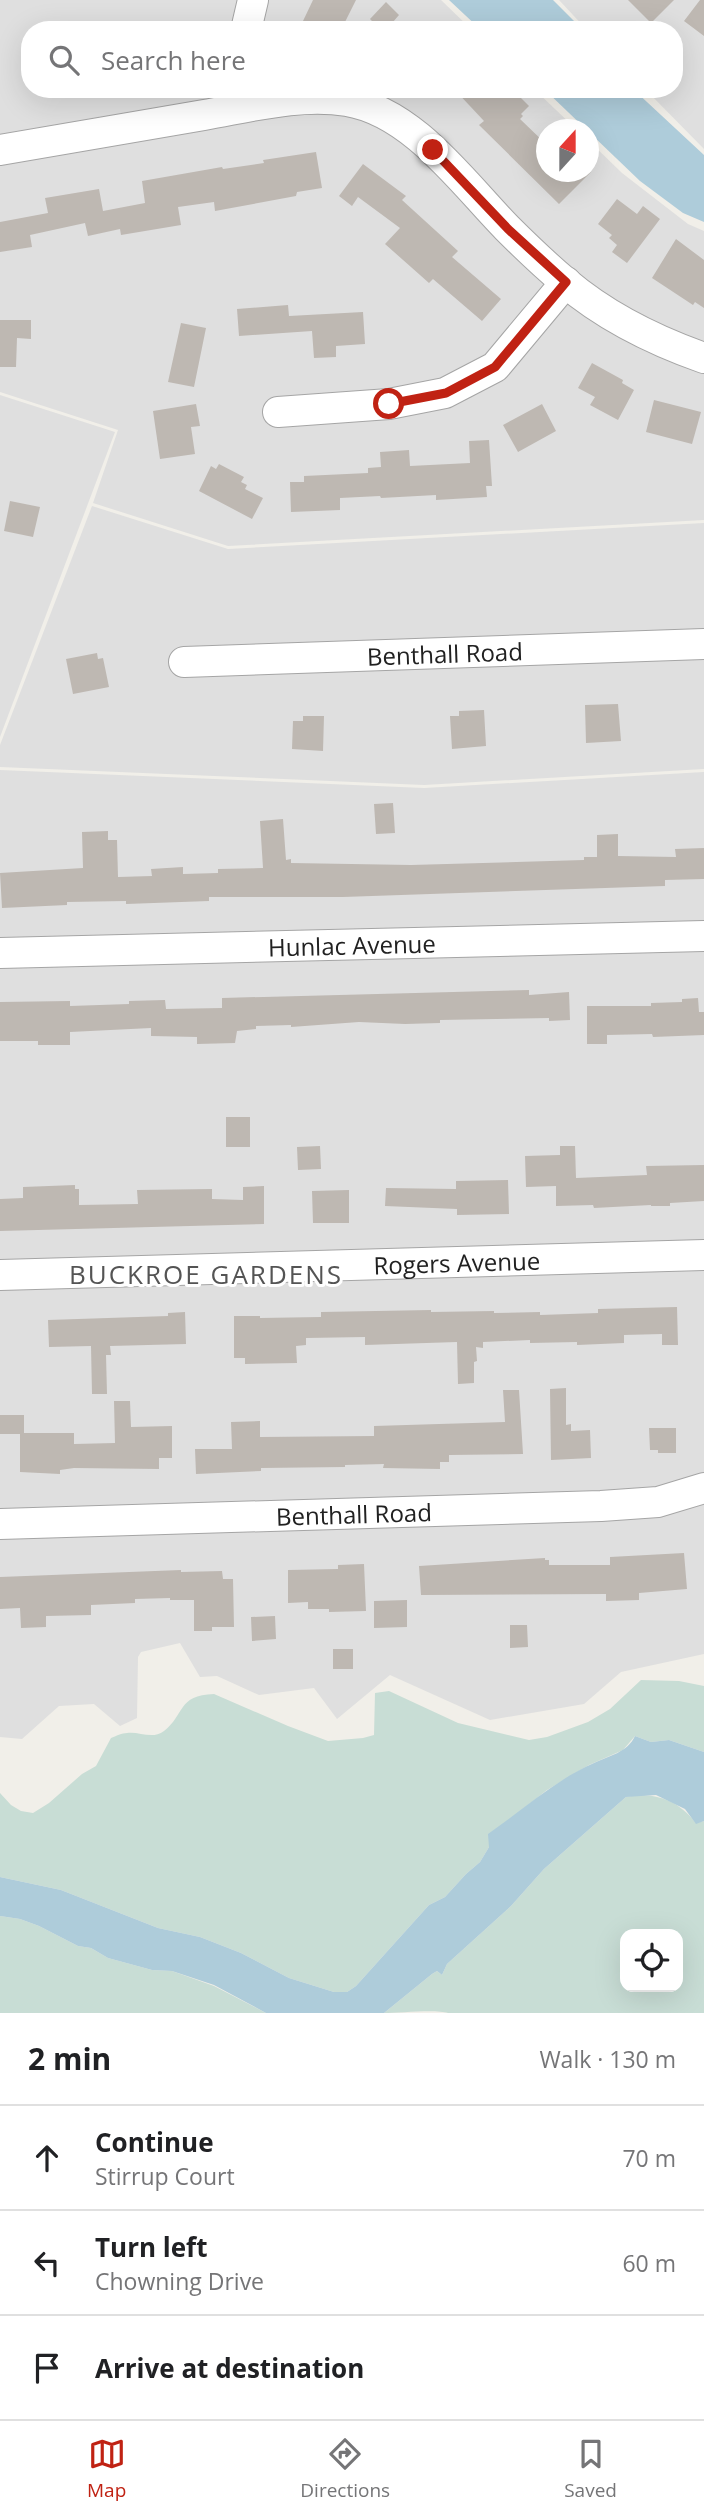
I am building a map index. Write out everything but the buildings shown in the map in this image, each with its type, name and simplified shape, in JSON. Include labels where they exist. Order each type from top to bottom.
[{"type":"street","points":[[248,21],[253,0]]},
{"type":"street","points":[[0,150],[253,98],[347,101],[389,115],[433,150],[508,229],[566,282],[607,314],[641,333],[704,358]]},
{"type":"street","points":[[278,412],[389,404],[446,393],[495,367],[566,282]]},
{"type":"street","name":"Benthall Road","points":[[184,662],[704,643]]},
{"type":"street","name":"Hunlac Avenue","points":[[0,953],[704,936]]},
{"type":"street","name":"Rogers Avenue","points":[[0,1275],[704,1255]]},
{"type":"street","name":"Benthall Road","points":[[0,1524],[601,1506],[658,1502],[704,1488]]},
{"type":"shaded area","points":[[0,0],[441,0],[463,21],[21,21],[21,98],[543,98],[566,119],[536,119],[536,182],[599,182],[599,151],[622,173],[688,224],[704,231],[704,520],[228,546],[93,503],[118,430],[0,392]]},
{"type":"shaded area","points":[[559,0],[704,0],[704,149],[654,98],[683,98],[683,21],[579,21]]},
{"type":"shaded area","points":[[0,395],[115,432],[0,737]]},
{"type":"shaded area","points":[[92,506],[228,549],[704,523],[704,769],[424,785],[0,767],[0,745]]},
{"type":"shaded area","name":"BUCKROE GARDENS","points":[[0,770],[424,788],[704,772],[704,1654],[621,1672],[584,1704],[490,1720],[390,1675],[337,1719],[314,1688],[259,1695],[217,1676],[200,1677],[180,1643],[141,1652],[138,1657],[137,1718],[120,1726],[94,1704],[59,1706],[22,1739],[0,1737]]},
{"type":"green space","points":[[641,1680],[679,1681],[704,1686],[704,1752],[669,1740],[651,1742],[635,1736],[623,1750],[589,1765],[547,1790],[523,1809],[489,1847],[480,1862],[445,1897],[429,1905],[356,1986],[347,1992],[334,1992],[289,1978],[241,1953],[200,1937],[158,1928],[61,1890],[0,1877],[0,1793],[11,1805],[21,1811],[33,1813],[96,1766],[111,1738],[125,1733],[159,1734],[171,1725],[187,1702],[202,1695],[214,1694],[328,1741],[374,1735],[375,1693],[389,1691],[458,1723],[529,1740],[547,1737],[588,1722],[610,1709]]},
{"type":"green space","points":[[646,1795],[663,1799],[684,1810],[696,1823],[704,1821],[704,2013],[384,2013],[432,1974],[437,1971],[442,1975],[447,1964],[511,1906],[544,1869],[626,1797]]},
{"type":"green space","points":[[0,1916],[39,1926],[108,1958],[152,1970],[172,1971],[214,1986],[266,2013],[0,2013]]},
{"type":"water","points":[[449,0],[553,0],[574,21],[471,21]]},
{"type":"water","points":[[553,98],[643,98],[704,155],[704,222],[683,213],[640,181],[599,142],[599,119],[575,119]]},
{"type":"water","points":[[635,1736],[651,1742],[669,1740],[704,1752],[704,1821],[696,1824],[685,1809],[656,1795],[626,1797],[544,1869],[511,1906],[447,1964],[442,1975],[437,1971],[432,1974],[384,2013],[266,2013],[214,1985],[172,1971],[152,1970],[108,1958],[39,1926],[0,1916],[0,1877],[61,1890],[158,1928],[200,1937],[241,1953],[289,1978],[334,1992],[347,1992],[356,1986],[429,1905],[445,1897],[480,1862],[489,1847],[488,1834],[566,1778],[623,1750]]},
{"type":"district","name":"BUCKROE GARDENS","points":[[206,1274]]},
{"type":"route","points":[[389,404],[446,393],[495,367],[566,282],[508,229],[433,150]]}]
